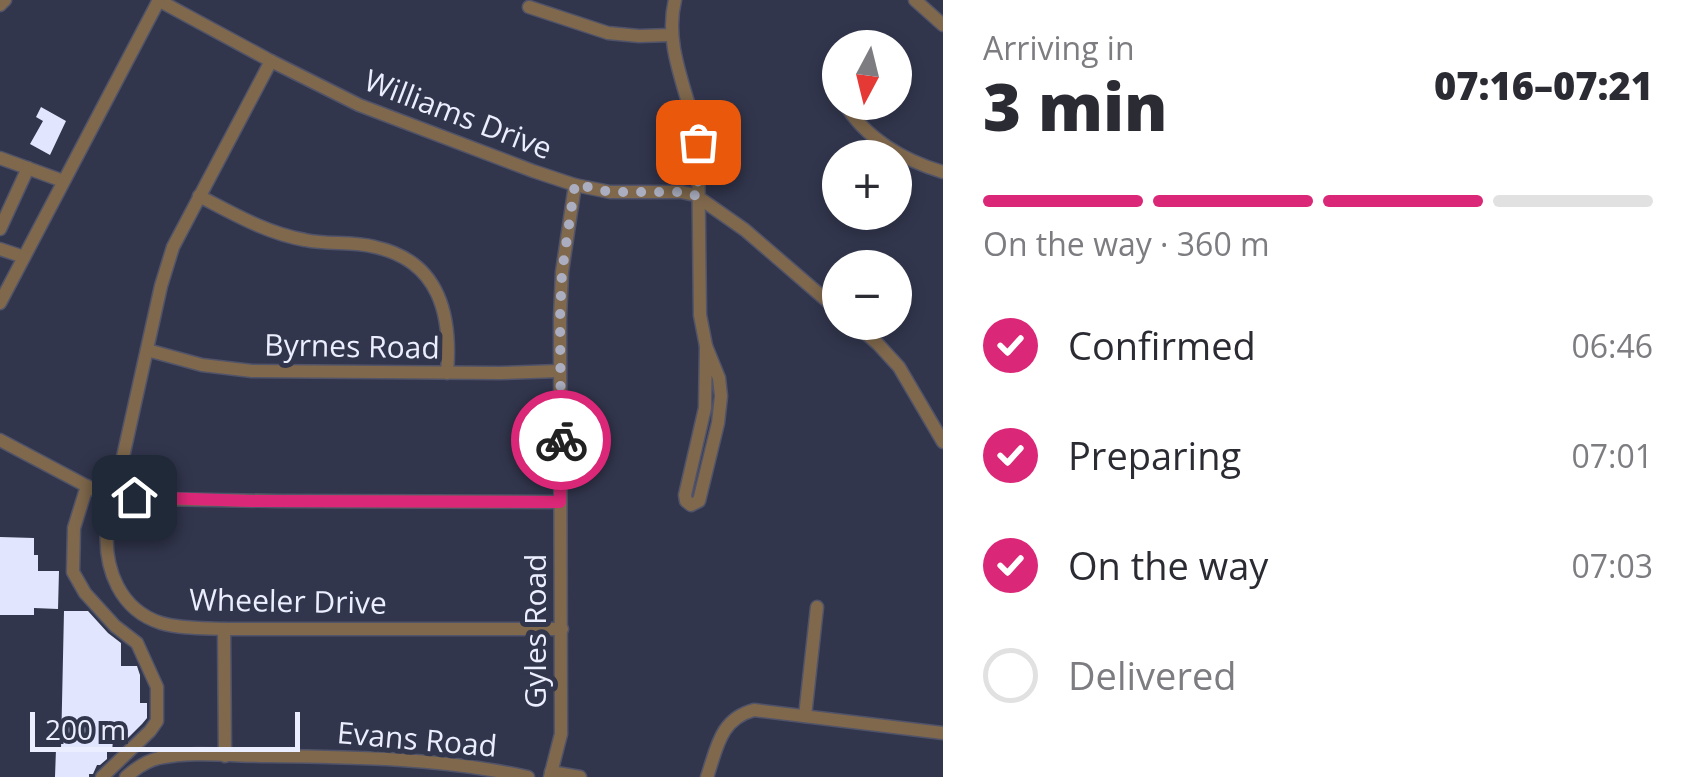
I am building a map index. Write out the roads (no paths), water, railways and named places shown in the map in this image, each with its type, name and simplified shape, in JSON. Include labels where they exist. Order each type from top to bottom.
[{"type":"street","points":[[0,302],[159,0]]},
{"type":"street","name":"Williams Drive","points":[[159,0],[271,61],[390,118],[575,184],[610,192],[682,192],[698,196]]},
{"type":"street","points":[[676,0],[671,35],[698,142],[700,315],[706,346],[719,378],[720,409],[699,501],[691,505],[685,495],[705,408],[706,346]]},
{"type":"street","points":[[915,0],[943,25]]},
{"type":"street","points":[[530,8],[608,33],[671,35]]},
{"type":"street","name":"Wheeler Drive","points":[[271,61],[173,247],[160,286],[108,529],[107,550],[115,582],[138,612],[162,624],[224,628],[562,630]]},
{"type":"street","points":[[857,120],[890,148],[943,172]]},
{"type":"street","points":[[0,158],[63,181]]},
{"type":"street","points":[[0,229],[28,168]]},
{"type":"street","name":"Gyles Road","points":[[550,775],[561,734],[562,272],[575,184]]},
{"type":"street","points":[[199,196],[272,232],[310,241],[374,246],[406,258],[423,273],[441,300],[449,339],[447,372]]},
{"type":"street","points":[[698,196],[745,230],[822,296]]},
{"type":"street","points":[[0,249],[24,257]]},
{"type":"street","points":[[873,340],[899,367],[943,442]]},
{"type":"street","name":"Byrnes Road","points":[[146,350],[202,365],[252,371],[559,371]]},
{"type":"street","points":[[0,440],[114,498],[560,502]]},
{"type":"street","points":[[87,486],[74,528],[73,572],[85,593],[137,643],[157,686],[157,722],[102,777]]},
{"type":"street","points":[[805,716],[818,607]]},
{"type":"street","points":[[224,628],[225,756]]},
{"type":"street","points":[[708,776],[725,727],[741,714],[754,710],[943,733]]},
{"type":"street","name":"Evans Road","points":[[126,777],[154,759],[225,756],[406,760],[528,777]]},
{"type":"street","points":[[550,775],[580,777]]}]
